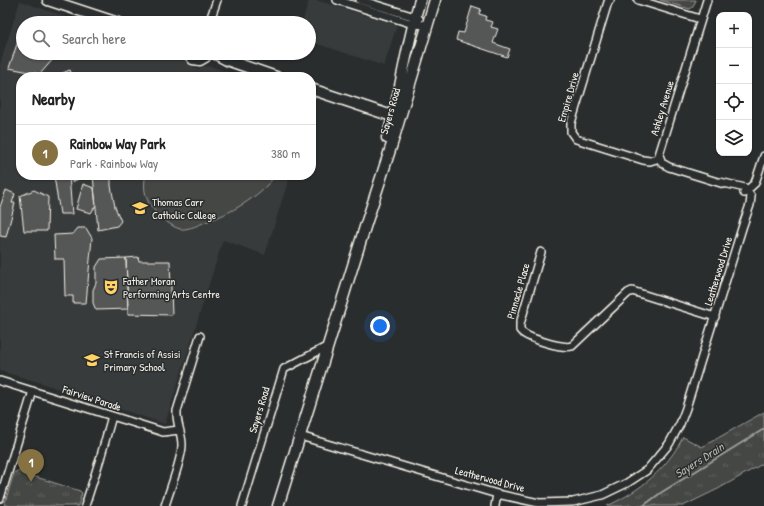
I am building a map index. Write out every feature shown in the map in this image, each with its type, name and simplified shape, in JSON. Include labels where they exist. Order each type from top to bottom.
[{"type":"main road","points":[[48,0],[97,16]]},
{"type":"main road","name":"Sayers Road","points":[[396,118],[399,94],[414,20],[420,0]]},
{"type":"main road","name":"Sayers Road","points":[[278,506],[365,227],[382,155],[396,118],[435,0]]},
{"type":"main road","points":[[227,60],[262,72]]},
{"type":"main road","points":[[316,91],[396,118]]},
{"type":"street","points":[[211,16],[217,0]]},
{"type":"street","points":[[337,0],[414,20]]},
{"type":"street","points":[[360,0],[427,25]]},
{"type":"street","name":"Empire Drive","points":[[610,0],[608,2],[571,123],[571,132],[576,139],[644,160],[650,161],[660,158]]},
{"type":"street","points":[[638,0],[700,20]]},
{"type":"street","name":"Ashley Avenue","points":[[660,158],[660,150],[707,0]]},
{"type":"street","points":[[660,158],[662,163],[669,167],[720,182],[746,192],[755,183],[764,156]]},
{"type":"street","name":"Leatherwood Drive","points":[[300,436],[498,494],[539,503],[573,502],[602,495],[627,483],[647,470],[669,444],[680,424],[716,317],[751,202],[751,197],[746,192]]},
{"type":"street","name":"Pinnacle Place","points":[[541,252],[520,324],[520,330],[525,335],[563,347],[572,346],[623,299],[630,295],[643,295],[716,317]]},
{"type":"street","points":[[165,506],[181,453],[182,441],[176,417],[177,411],[200,336]]},
{"type":"street","name":"Sayers Road","points":[[242,506],[284,369],[328,346]]},
{"type":"street","name":"Fairview Parade","points":[[0,381],[163,432],[179,430]]},
{"type":"street","points":[[0,498],[33,391]]},
{"type":"street","points":[[84,506],[100,459],[112,416]]},
{"type":"street","points":[[495,506],[498,494]]},
{"type":"shaded area","points":[[309,0],[316,0],[397,25],[384,66],[316,43],[316,16],[304,16]]},
{"type":"shaded area","name":"Thomas Carr Catholic College","points":[[20,1],[64,16],[16,16],[16,60],[185,60],[198,70],[201,67],[210,66],[227,72],[16,72],[16,180],[288,180],[265,255],[223,240],[165,424],[0,371],[0,64]]},
{"type":"green space","points":[[660,0],[696,0],[693,7],[690,9]]},
{"type":"green space","points":[[145,180],[272,180],[252,198],[224,215],[198,225],[182,229],[176,228],[170,224],[152,207],[147,199],[144,185]]},
{"type":"green space","points":[[764,412],[764,463],[718,489],[683,506],[607,506],[631,493],[661,469],[683,437],[702,447]]},
{"type":"green space","points":[[17,471],[80,491],[82,493],[78,506],[4,506],[14,473]]},
{"type":"building","points":[[472,6],[481,9],[479,14],[486,16],[485,20],[493,22],[491,27],[498,29],[493,43],[510,49],[507,57],[456,40],[458,32],[464,33]]},
{"type":"building","points":[[16,47],[16,60],[52,60],[42,72],[30,72],[9,68]]},
{"type":"building","points":[[55,180],[69,180],[72,214],[60,214]]},
{"type":"building","points":[[93,180],[111,180],[115,207],[121,221],[117,226],[98,230]]},
{"type":"building","points":[[83,184],[94,188],[96,205],[91,213],[76,209]]},
{"type":"building","points":[[6,190],[15,194],[12,203],[15,203],[6,237],[0,236],[0,207]]},
{"type":"building","points":[[34,190],[48,197],[47,231],[24,231],[20,196]]},
{"type":"building","points":[[78,228],[86,228],[92,238],[86,303],[73,303],[73,296],[65,296],[64,259],[55,259],[54,235],[73,234]]},
{"type":"building","points":[[138,257],[139,261],[170,261],[172,315],[128,314],[126,258]]},
{"type":"building","name":"Father Moran Performing Arts Centre","points":[[126,258],[128,309],[96,310],[93,303],[93,290],[96,283],[96,267],[101,259]]},
{"type":"waterway","name":"Sayers Drain","points":[[643,506],[662,492],[764,429]]},
{"type":"place","name":"Thomas Carr Catholic College","points":[[140,208]]},
{"type":"place","name":"Father Moran Performing Arts Centre","points":[[111,287]]},
{"type":"place","name":"St Francis of Assisi Primary School","points":[[92,360]]},
{"type":"place","name":"Rainbow Way Park","points":[[31,482]]}]
